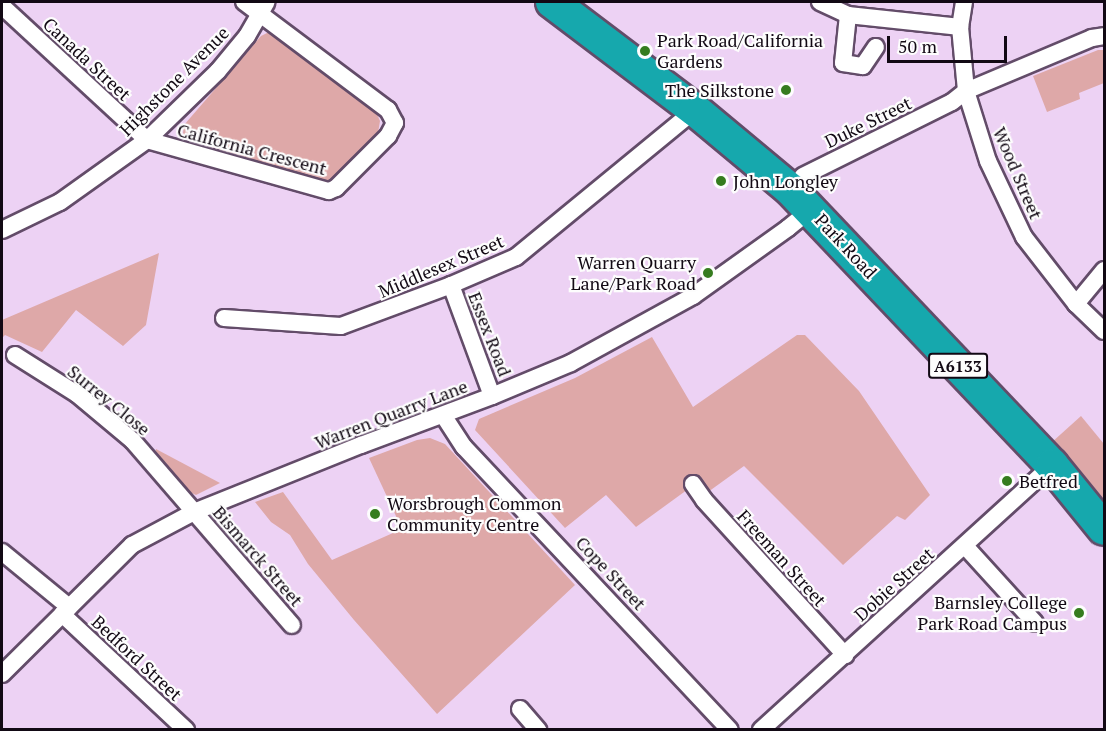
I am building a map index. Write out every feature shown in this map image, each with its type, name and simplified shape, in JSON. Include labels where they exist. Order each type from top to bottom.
[{"type":"highway","name":"Park Road","points":[[552,2],[695,110],[800,198],[1052,465],[1104,529]]},
{"type":"street","points":[[244,2],[264,8]]},
{"type":"street","points":[[820,2],[848,15],[960,27]]},
{"type":"street","name":"Wood Street","points":[[964,2],[960,27],[966,92],[988,161],[1024,237],[1076,304],[1104,331]]},
{"type":"street","name":"Canada Street","points":[[2,6],[147,140]]},
{"type":"street","name":"Highstone Avenue","points":[[2,230],[60,202],[147,140],[218,71],[248,36],[264,8]]},
{"type":"street","name":"California Crescent","points":[[147,140],[329,191],[343,183],[388,136],[395,123],[388,110],[264,8]]},
{"type":"street","points":[[848,15],[843,63],[863,66],[876,47]]},
{"type":"street","name":"Duke Street","points":[[800,198],[803,176],[952,102],[966,92],[1104,36]]},
{"type":"street","name":"Middlesex Street","points":[[224,318],[341,326],[451,285],[516,257],[695,110]]},
{"type":"street","name":"Warren Quarry Lane","points":[[2,674],[132,545],[194,512],[361,445],[492,396],[570,363],[660,316],[742,262],[803,216],[800,198]]},
{"type":"street","points":[[1076,304],[1104,270]]},
{"type":"street","name":"Essex Road","points":[[451,285],[492,396]]},
{"type":"street","name":"Surrey Close","points":[[15,355],[77,394],[133,441],[194,512]]},
{"type":"street","name":"Cope Street","points":[[443,415],[464,447],[730,729]]},
{"type":"street","name":"Dobie Street","points":[[761,729],[1052,465]]},
{"type":"street","name":"Freeman Street","points":[[693,484],[704,500],[845,655]]},
{"type":"street","name":"Bismarck Street","points":[[194,512],[292,625]]},
{"type":"street","points":[[965,546],[1035,623]]},
{"type":"street","name":"Bedford Street","points":[[2,552],[65,610],[186,729]]},
{"type":"street","points":[[520,709],[538,729]]},
{"type":"shaded area","points":[[269,32],[280,36],[376,112],[380,121],[378,133],[334,181],[327,182],[188,140],[183,133],[184,125],[261,36]]},
{"type":"shaded area","points":[[1098,50],[1104,50],[1104,83],[1079,93],[1080,99],[1047,112],[1033,76]]},
{"type":"shaded area","points":[[159,253],[146,325],[123,346],[76,310],[42,352],[5,335],[2,338],[2,320]]},
{"type":"shaded area","points":[[797,335],[805,335],[859,391],[930,495],[905,520],[897,516],[843,565],[744,466],[708,492],[702,479],[636,527],[606,495],[565,528],[475,430],[479,419],[575,378],[652,337],[693,407]]},
{"type":"shaded area","points":[[1081,416],[1104,444],[1104,510],[1051,443]]},
{"type":"shaded area","points":[[430,438],[445,444],[575,585],[437,714],[308,564],[290,535],[271,522],[255,502],[283,492],[332,560],[402,529],[369,458],[417,440]]},
{"type":"shaded area","points":[[156,449],[220,483],[196,495],[183,489],[154,457]]},
{"type":"place","name":"Park Road/California Gardens","points":[[645,51]]},
{"type":"place","name":"The Silkstone","points":[[786,90]]},
{"type":"place","name":"John Longley","points":[[721,181]]},
{"type":"place","name":"Warren Quarry Lane/Park Road","points":[[708,273]]},
{"type":"place","name":"Betfred","points":[[1007,481]]},
{"type":"place","name":"Worsbrough Common Community Centre","points":[[375,514]]},
{"type":"place","name":"Barnsley College Park Road Campus","points":[[1079,613]]}]
